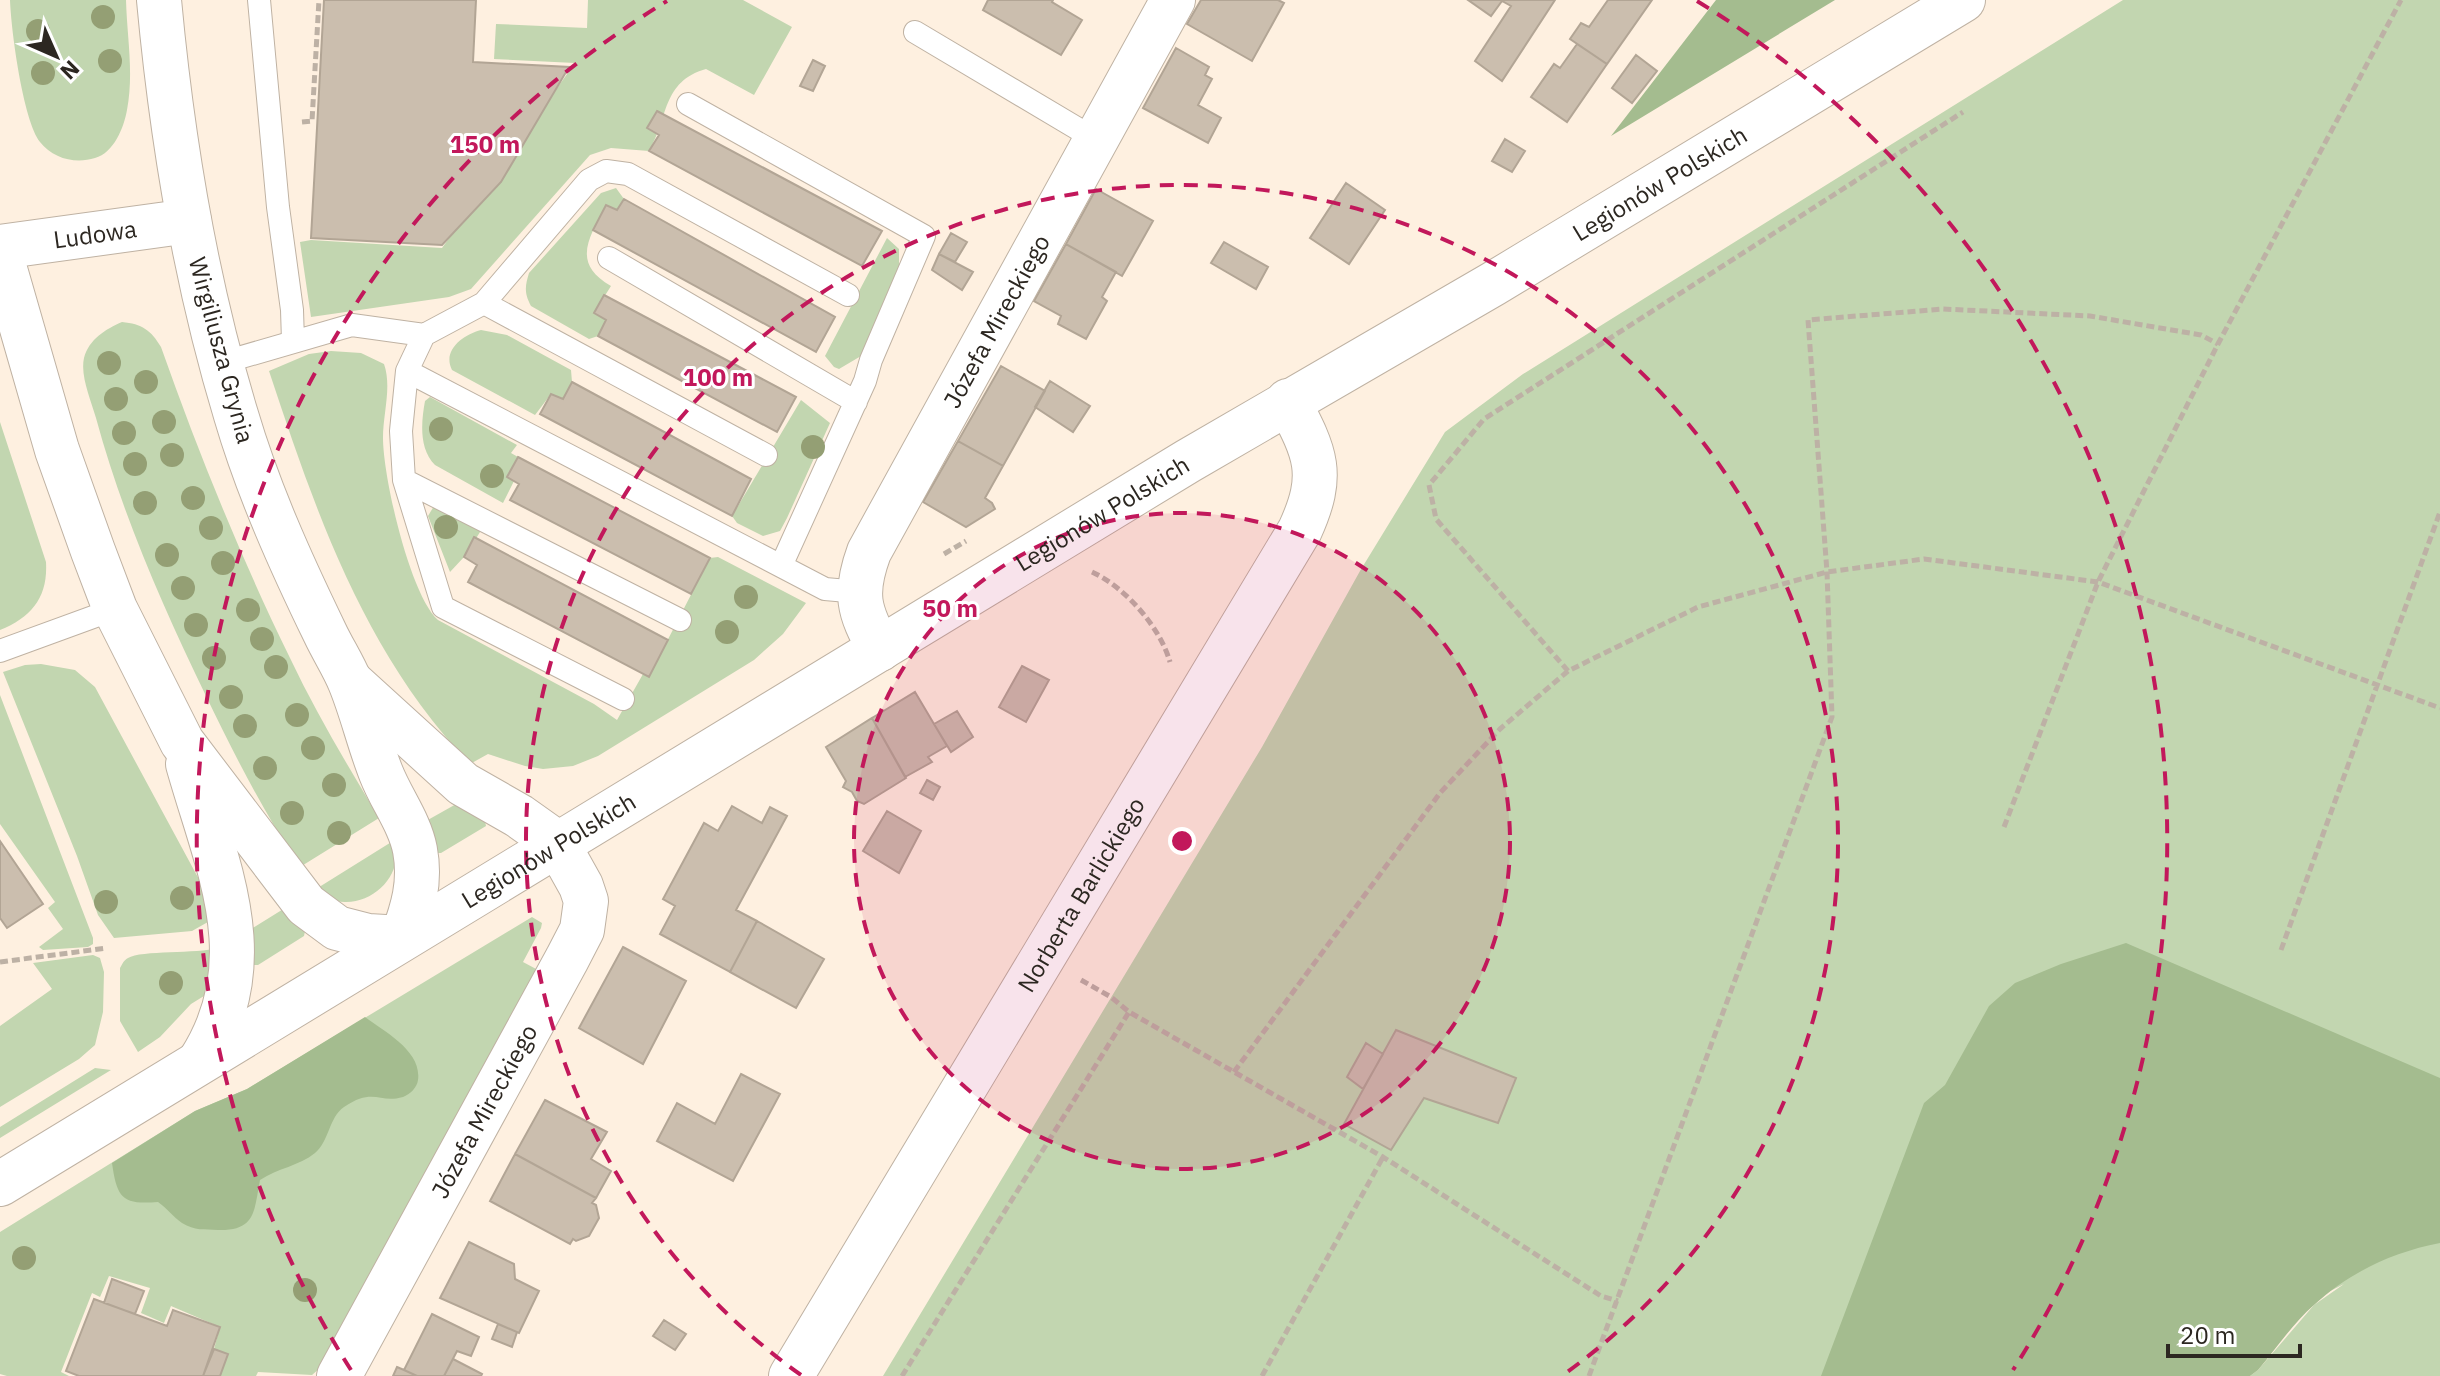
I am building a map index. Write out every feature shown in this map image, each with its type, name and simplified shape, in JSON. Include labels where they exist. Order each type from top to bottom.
[{"type":"street","name":"Wirgiliusza Grynia","points":[[159,0],[166,77],[189,221],[237,419],[280,535],[350,682],[380,771],[415,849],[417,878],[414,906],[402,938]]},
{"type":"street","name":"Józefa Mireckiego","points":[[880,649],[862,616],[859,592],[860,578],[869,552],[1173,0]]},
{"type":"street","name":"Legionów Polskich","points":[[0,1184],[1288,401],[1493,284],[1963,0]]},
{"type":"street","name":"Ludowa","points":[[0,250],[189,221]]},
{"type":"street","points":[[0,250],[57,450],[115,609],[182,742],[306,905],[337,928],[368,936],[402,938]]},
{"type":"street","name":"Norberta Barlickiego","points":[[791,1376],[1294,540],[1312,500],[1313,454],[1310,442],[1288,401]]},
{"type":"street","name":"Wirgiliusza Grynia","points":[[350,682],[463,784],[519,816],[557,843]]},
{"type":"street","points":[[182,742],[224,892],[234,948],[232,977],[224,1011],[211,1045],[200,1061]]},
{"type":"street","name":"Józefa Mireckiego","points":[[339,1376],[582,930],[586,901],[557,843]]},
{"type":"lane","points":[[259,0],[293,341]]},
{"type":"lane","points":[[915,32],[1095,139]]},
{"type":"lane","points":[[688,104],[924,236],[856,402],[781,566]]},
{"type":"lane","points":[[221,363],[352,325],[424,335],[484,303],[589,180],[606,171],[628,174],[848,295]]},
{"type":"lane","points":[[609,258],[856,402]]},
{"type":"lane","points":[[484,303],[766,455]]},
{"type":"lane","points":[[424,335],[407,371],[401,431],[404,480],[443,607],[623,699]]},
{"type":"lane","points":[[407,371],[825,589],[859,592]]},
{"type":"lane","points":[[404,480],[680,620]]},
{"type":"lane","points":[[0,651],[115,609]]},
{"type":"path","points":[[292,123],[312,121],[316,96],[319,0]]},
{"type":"path","points":[[2004,827],[2098,582],[2218,344],[2401,0]]},
{"type":"path","points":[[1568,671],[1436,519],[1429,485],[1484,419],[1963,112]]},
{"type":"path","points":[[1589,1376],[1832,717],[1827,572],[1808,320],[1943,309],[2090,316],[2201,335],[2218,344]]},
{"type":"path","points":[[2281,950],[2440,512]]},
{"type":"path","points":[[1234,1072],[1440,793],[1500,729],[1568,671],[1698,607],[1827,572],[1924,559],[2098,582],[2440,708]]},
{"type":"path","points":[[1087,570],[1119,590],[1158,635],[1168,656],[1185,722]]},
{"type":"path","points":[[0,962],[107,948]]},
{"type":"path","points":[[1042,957],[1111,997],[1129,1012],[1383,1157],[1601,1296],[1618,1301]]},
{"type":"path","points":[[902,1376],[1129,1012]]},
{"type":"path","points":[[1262,1376],[1383,1157]]},
{"type":"green space","points":[[10,0],[126,0],[130,69],[127,110],[117,138],[102,155],[88,160],[65,159],[51,153],[40,142],[23,95]]},
{"type":"green space","points":[[588,0],[743,0],[792,27],[754,95],[706,69],[681,82],[668,102],[649,151],[611,148],[590,155],[471,289],[449,297],[311,317],[300,242],[311,240],[442,248],[575,63],[494,59],[496,24],[587,28]]},
{"type":"green space","points":[[1716,0],[1835,0],[1611,136]]},
{"type":"green space","points":[[2123,0],[2440,0],[2440,1376],[2250,1376],[2314,1305],[2344,1284],[2163,1376],[883,1376],[1262,747],[1360,571],[1445,432],[1523,374]]},
{"type":"green space","points":[[616,188],[624,199],[617,210],[606,205],[587,249],[591,268],[611,286],[594,313],[606,320],[598,336],[589,339],[531,306],[526,293],[527,282],[529,273],[601,193]]},
{"type":"green space","points":[[887,238],[899,249],[899,266],[861,356],[839,369],[825,356]]},
{"type":"green space","points":[[122,322],[145,329],[161,347],[254,582],[321,719],[379,818],[300,867],[250,783],[190,662],[145,560],[106,454],[83,365],[86,351],[94,340]]},
{"type":"green space","points":[[481,330],[507,335],[571,370],[572,382],[563,399],[551,394],[535,415],[452,370],[450,356],[456,344]]},
{"type":"green space","points":[[331,351],[361,353],[384,364],[387,391],[384,456],[393,506],[408,562],[428,607],[438,620],[594,704],[617,720],[643,674],[649,676],[710,558],[718,557],[806,603],[783,634],[754,660],[598,756],[573,766],[543,769],[488,754],[470,764],[400,676],[372,628],[325,528],[269,371],[309,354]]},
{"type":"green space","points":[[430,397],[517,445],[511,453],[518,457],[507,477],[514,481],[503,503],[435,465],[430,459],[422,427],[425,401]]},
{"type":"green space","points":[[801,400],[830,423],[780,531],[763,536],[737,523],[732,516]]},
{"type":"green space","points":[[0,422],[46,562],[46,574],[36,604],[21,619],[0,630]]},
{"type":"green space","points":[[434,506],[482,529],[450,572],[428,516]]},
{"type":"green space","points":[[41,664],[75,670],[95,687],[201,883],[215,918],[192,931],[114,938],[98,915],[3,672]]},
{"type":"green space","points":[[0,695],[93,938],[93,944],[88,947],[43,950],[39,947],[63,929],[48,908],[55,902],[0,824]]},
{"type":"green space","points":[[458,803],[485,821],[486,826],[437,853],[426,821]]},
{"type":"green space","points":[[393,841],[396,852],[392,874],[377,891],[356,901],[345,902],[316,889]]},
{"type":"green space","points":[[285,908],[305,931],[304,936],[258,965],[253,965],[251,929]]},
{"type":"green space","points":[[532,917],[542,923],[541,928],[523,962],[538,970],[320,1368],[312,1375],[258,1372],[256,1376],[220,1376],[228,1354],[214,1349],[220,1327],[171,1306],[164,1323],[141,1313],[150,1288],[109,1276],[100,1297],[92,1293],[61,1372],[69,1376],[0,1374],[0,1232],[195,1111],[247,1089]]},
{"type":"green space","points":[[2126,943],[2440,1078],[2440,1243],[2389,1258],[2342,1283],[2306,1312],[2250,1376],[1821,1376],[1924,1103],[1945,1085],[1989,1006],[2015,983]]},
{"type":"green space","points":[[218,948],[212,991],[191,1004],[160,1037],[138,1052],[120,1021],[120,968],[124,961],[145,954]]},
{"type":"green space","points":[[93,955],[100,958],[104,972],[103,1012],[95,1045],[79,1059],[0,1107],[0,1026],[52,989],[33,963]]},
{"type":"green space","points":[[365,1017],[408,1051],[418,1070],[416,1086],[403,1097],[362,1098],[339,1111],[315,1153],[260,1180],[254,1210],[246,1223],[230,1229],[195,1228],[182,1223],[158,1202],[136,1202],[119,1192],[112,1163],[195,1111],[247,1089]]},
{"type":"green space","points":[[95,1068],[111,1070],[0,1138],[0,1127]]},
{"type":"building","points":[[324,0],[476,0],[473,62],[569,67],[501,182],[442,245],[311,238]]},
{"type":"building","points":[[988,0],[1053,0],[1082,20],[1061,55],[983,10]]},
{"type":"building","points":[[1201,0],[1278,0],[1284,3],[1252,61],[1187,24]]},
{"type":"building","points":[[1468,0],[1555,0],[1502,81],[1475,61],[1511,6],[1502,1],[1491,16]]},
{"type":"building","points":[[1608,0],[1652,0],[1607,64],[1570,39],[1581,23],[1589,27]]},
{"type":"building","points":[[1577,44],[1607,64],[1567,122],[1531,97],[1554,64],[1560,68]]},
{"type":"building","points":[[1176,48],[1209,67],[1205,75],[1212,79],[1198,105],[1221,118],[1208,143],[1143,108]]},
{"type":"building","points":[[1636,55],[1657,71],[1632,103],[1612,88]]},
{"type":"building","points":[[813,60],[825,66],[813,91],[800,86]]},
{"type":"building","points":[[657,111],[882,231],[862,266],[649,151],[659,135],[647,128]]},
{"type":"building","points":[[1505,139],[1525,151],[1512,172],[1492,161]]},
{"type":"building","points":[[1346,183],[1385,210],[1349,264],[1310,238]]},
{"type":"building","points":[[1096,189],[1153,221],[1122,276],[1066,244]]},
{"type":"building","points":[[624,199],[835,317],[816,352],[593,230],[606,205],[617,210]]},
{"type":"building","points":[[951,233],[967,242],[955,262],[939,254]]},
{"type":"building","points":[[1224,242],[1268,267],[1256,289],[1211,263]]},
{"type":"building","points":[[1066,244],[1116,272],[1102,297],[1107,301],[1086,339],[1058,324],[1061,316],[1034,301]]},
{"type":"building","points":[[939,254],[973,272],[962,290],[932,270]]},
{"type":"building","points":[[604,295],[796,397],[777,432],[598,336],[606,320],[594,313]]},
{"type":"building","points":[[1001,366],[1045,391],[1003,466],[958,441]]},
{"type":"building","points":[[1050,381],[1090,406],[1073,432],[1035,407]]},
{"type":"building","points":[[572,382],[751,479],[732,516],[540,414],[551,394],[563,399]]},
{"type":"building","points":[[958,441],[1003,466],[985,498],[995,509],[966,527],[923,502]]},
{"type":"building","points":[[518,457],[710,558],[691,594],[510,500],[519,484],[507,477]]},
{"type":"building","points":[[474,537],[668,640],[649,677],[468,582],[477,565],[464,557]]},
{"type":"building","points":[[1022,666],[1049,680],[1026,722],[999,707]]},
{"type":"building","points":[[915,692],[947,746],[928,757],[932,762],[905,777],[872,718]]},
{"type":"building","points":[[957,711],[973,737],[951,752],[934,724]]},
{"type":"building","points":[[872,718],[906,778],[864,804],[843,787],[846,781],[826,747]]},
{"type":"building","points":[[927,780],[940,787],[933,800],[920,793]]},
{"type":"building","points":[[732,806],[762,823],[770,807],[787,816],[736,910],[757,921],[730,972],[660,934],[675,906],[663,899],[704,823],[718,831]]},
{"type":"building","points":[[887,811],[921,831],[899,873],[863,851]]},
{"type":"building","points":[[0,841],[43,904],[7,928],[0,918]]},
{"type":"building","points":[[757,921],[824,959],[796,1008],[730,972]]},
{"type":"building","points":[[623,947],[686,981],[643,1064],[579,1028]]},
{"type":"building","points":[[1396,1030],[1516,1078],[1498,1123],[1424,1098],[1391,1150],[1344,1124]]},
{"type":"building","points":[[1366,1043],[1383,1054],[1363,1089],[1347,1077]]},
{"type":"building","points":[[741,1074],[780,1094],[733,1181],[657,1141],[677,1103],[715,1124]]},
{"type":"building","points":[[545,1100],[607,1132],[591,1159],[611,1171],[596,1198],[515,1154]]},
{"type":"building","points":[[515,1154],[596,1198],[592,1203],[596,1205],[599,1218],[589,1236],[576,1241],[573,1239],[570,1244],[490,1201]]},
{"type":"building","points":[[469,1242],[514,1264],[515,1279],[539,1291],[519,1333],[440,1298]]},
{"type":"building","points":[[112,1279],[144,1291],[135,1314],[104,1303]]},
{"type":"building","points":[[94,1299],[167,1326],[173,1310],[220,1327],[203,1376],[79,1376],[66,1371]]},
{"type":"building","points":[[432,1314],[479,1337],[471,1356],[457,1351],[444,1376],[417,1376],[404,1370]]},
{"type":"building","points":[[664,1320],[686,1334],[675,1350],[653,1336]]},
{"type":"building","points":[[498,1324],[517,1332],[512,1347],[492,1339]]},
{"type":"building","points":[[214,1349],[228,1354],[220,1376],[203,1376]]},
{"type":"building","points":[[453,1359],[482,1374],[481,1376],[444,1376]]},
{"type":"building","points":[[397,1367],[404,1370],[417,1376],[393,1376]]}]
